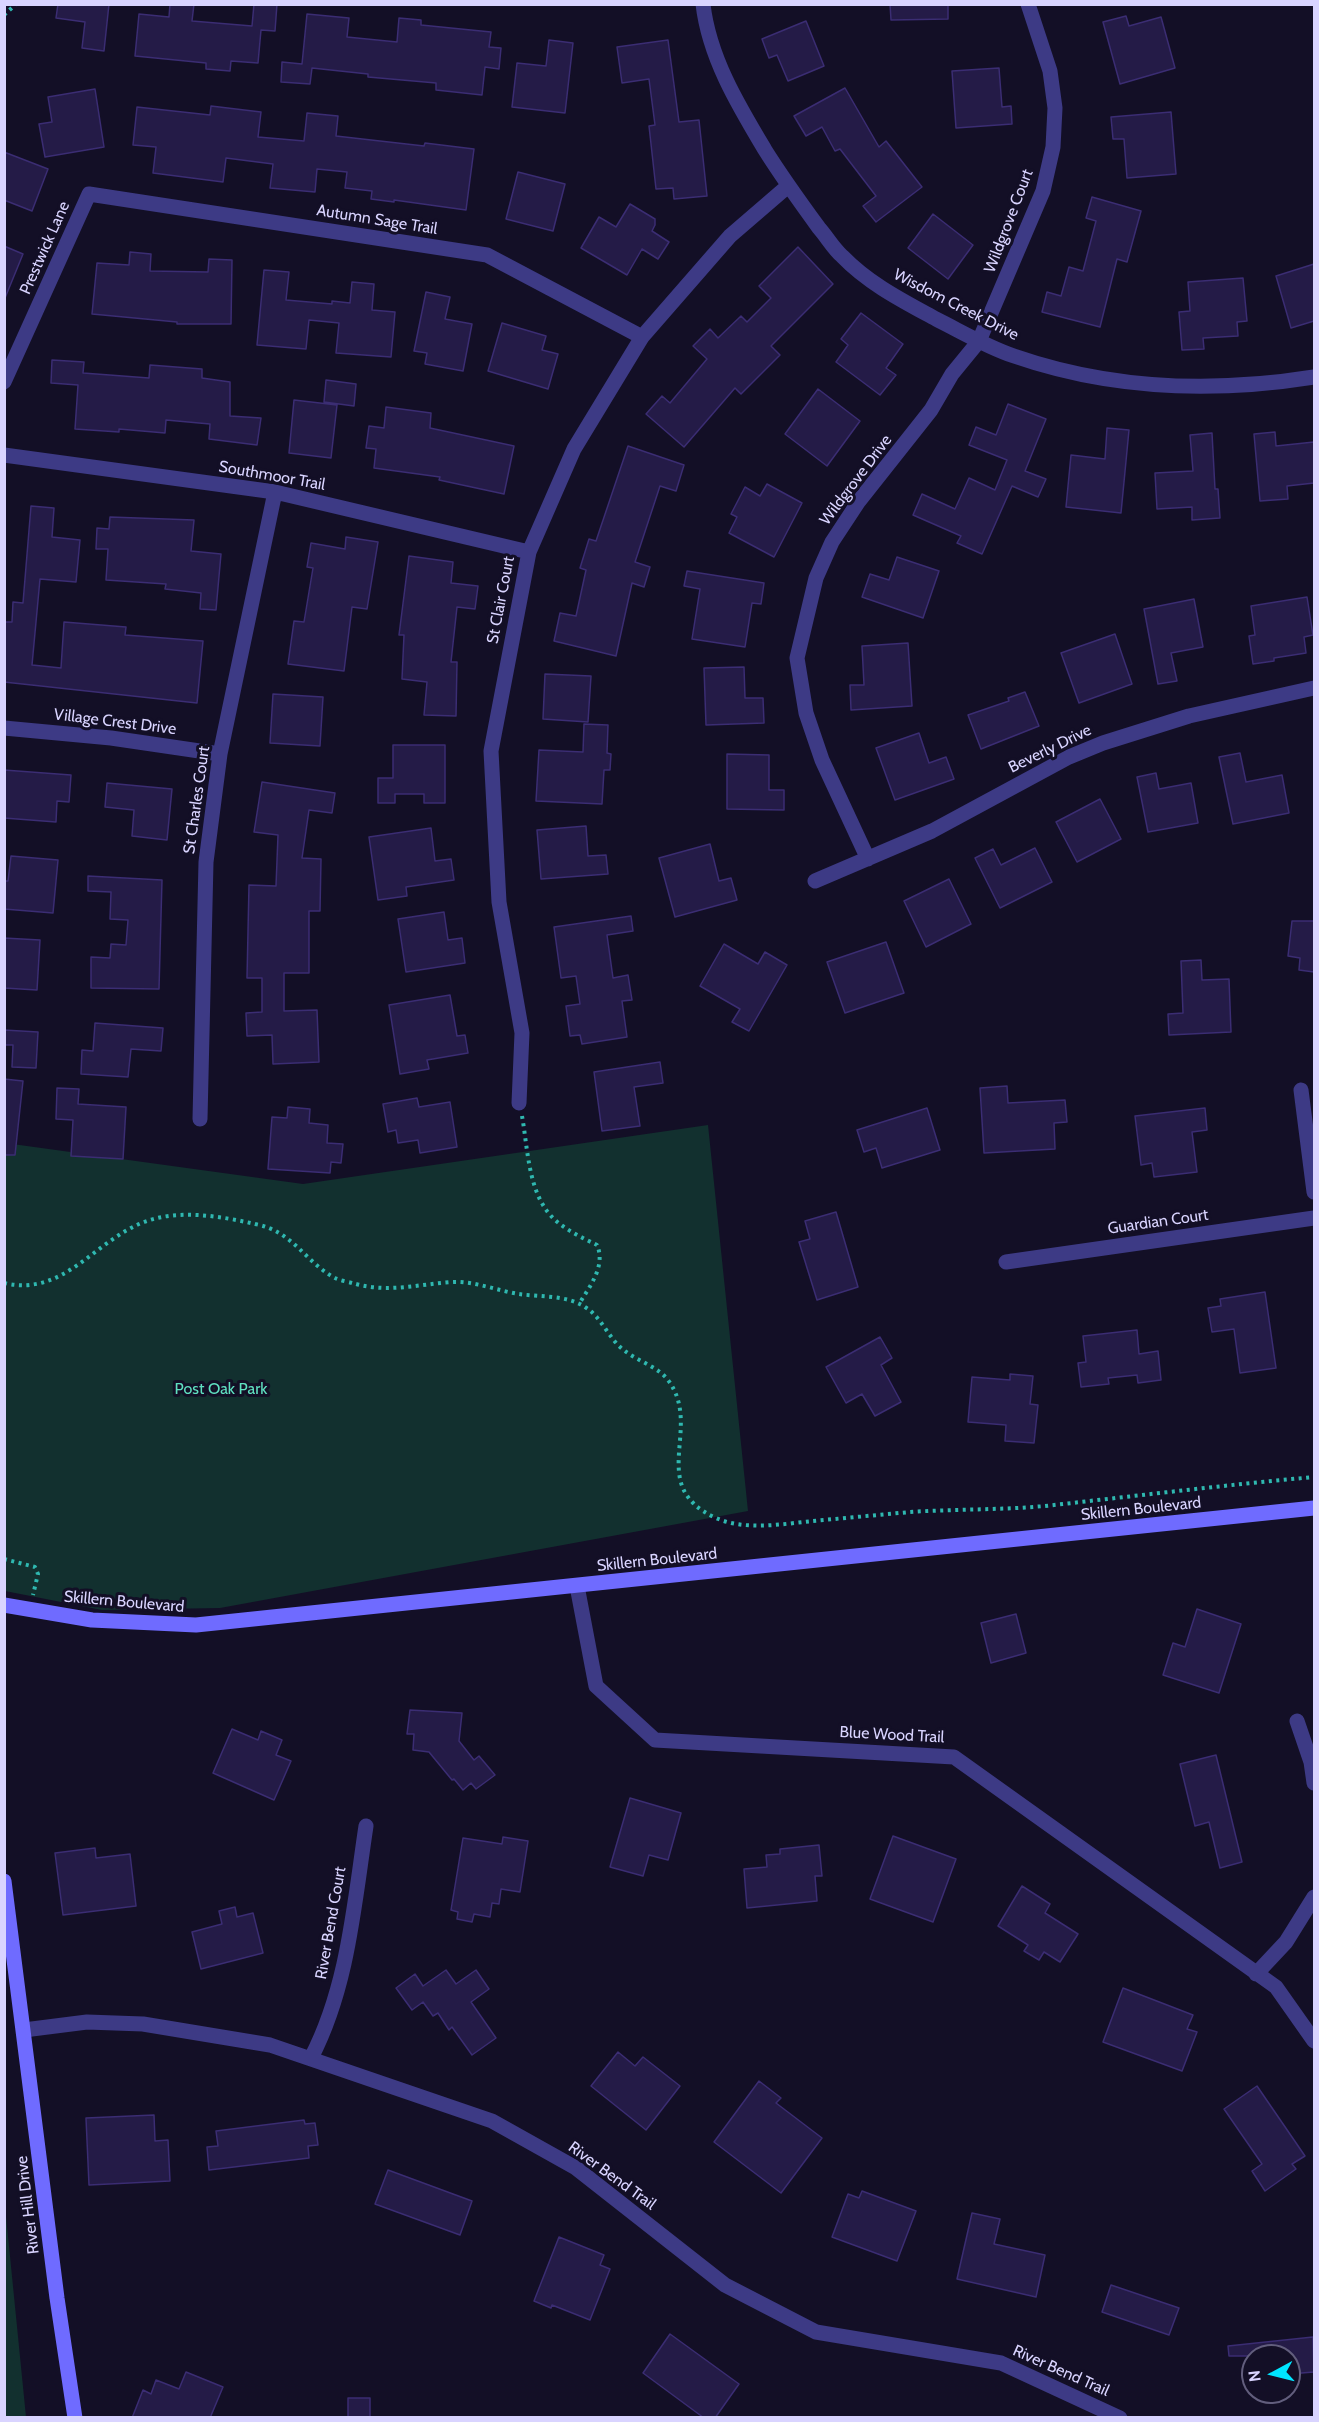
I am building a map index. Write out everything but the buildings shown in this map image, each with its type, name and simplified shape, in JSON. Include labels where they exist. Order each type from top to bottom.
[{"type":"street","name":"Wisdom Creek Drive","points":[[703,4],[704,19],[719,67],[788,186],[840,255],[857,271],[894,297],[1013,356],[1058,369],[1111,380],[1168,387],[1228,387],[1314,377]]},
{"type":"street","name":"Wildgrove Court","points":[[979,341],[1043,191],[1053,147],[1055,108],[1050,70],[1028,4]]},
{"type":"street","name":"St Clair Court","points":[[519,1103],[522,1033],[499,902],[491,751],[529,552],[574,449],[642,337],[730,236],[788,186]]},
{"type":"street","name":"Autumn Sage Trail","points":[[88,194],[487,255],[642,337]]},
{"type":"street","name":"Prestwick Lane","points":[[4,382],[88,194]]},
{"type":"street","name":"Wildgrove Drive","points":[[868,860],[822,760],[806,713],[797,658],[816,578],[832,542],[859,501],[931,410],[952,374],[979,341]]},
{"type":"street","name":"Southmoor Trail","points":[[4,455],[275,492],[529,552]]},
{"type":"street","name":"St Charles Court","points":[[200,1119],[206,862],[220,754],[275,492]]},
{"type":"street","name":"Beverly Drive","points":[[815,881],[932,831],[1069,757],[1103,743],[1189,716],[1314,688]]},
{"type":"street","name":"Village Crest Drive","points":[[4,728],[111,738],[220,754]]},
{"type":"street","points":[[1301,1090],[1314,1192]]},
{"type":"street","name":"Guardian Court","points":[[1006,1262],[1314,1218]]},
{"type":"street","name":"Skillern Boulevard","points":[[4,1605],[92,1620],[196,1625],[1314,1509]]},
{"type":"street","name":"Blue Wood Trail","points":[[577,1586],[596,1686],[655,1740],[954,1757],[1276,1987],[1314,2041]]},
{"type":"street","points":[[1297,1721],[1311,1762],[1314,1782]]},
{"type":"street","name":"River Bend Court","points":[[311,2058],[323,2035],[345,1963],[366,1826]]},
{"type":"street","name":"River Hill Drive","points":[[4,1881],[57,2298],[75,2418]]},
{"type":"street","points":[[1256,1974],[1286,1942],[1314,1897]]},
{"type":"street","name":"River Bend Trail","points":[[24,2030],[87,2022],[143,2024],[270,2045],[492,2121],[576,2168],[725,2285],[816,2332],[1001,2363],[1120,2418]]},
{"type":"path","points":[[4,15],[16,4]]},
{"type":"path","points":[[519,1103],[531,1174],[539,1198],[553,1218],[578,1236],[597,1245],[601,1254],[600,1264],[593,1281],[579,1304]]},
{"type":"path","points":[[4,1283],[17,1286],[44,1285],[141,1223],[164,1216],[200,1215],[260,1224],[289,1238],[335,1278],[357,1285],[381,1290],[455,1281],[516,1294],[574,1300],[588,1308],[622,1350],[668,1379],[678,1402],[682,1426],[678,1461],[680,1484],[693,1503],[713,1517],[731,1524],[771,1525],[915,1512],[1042,1506],[1137,1494],[1314,1477]]},
{"type":"path","points":[[4,1559],[35,1567],[38,1574],[30,1610]]},
{"type":"green space","name":"Post Oak Park","points":[[708,1125],[748,1511],[220,1608],[102,1610],[5,1591],[5,1143],[303,1184]]},
{"type":"green space","points":[[5,2206],[26,2417],[5,2417]]}]
